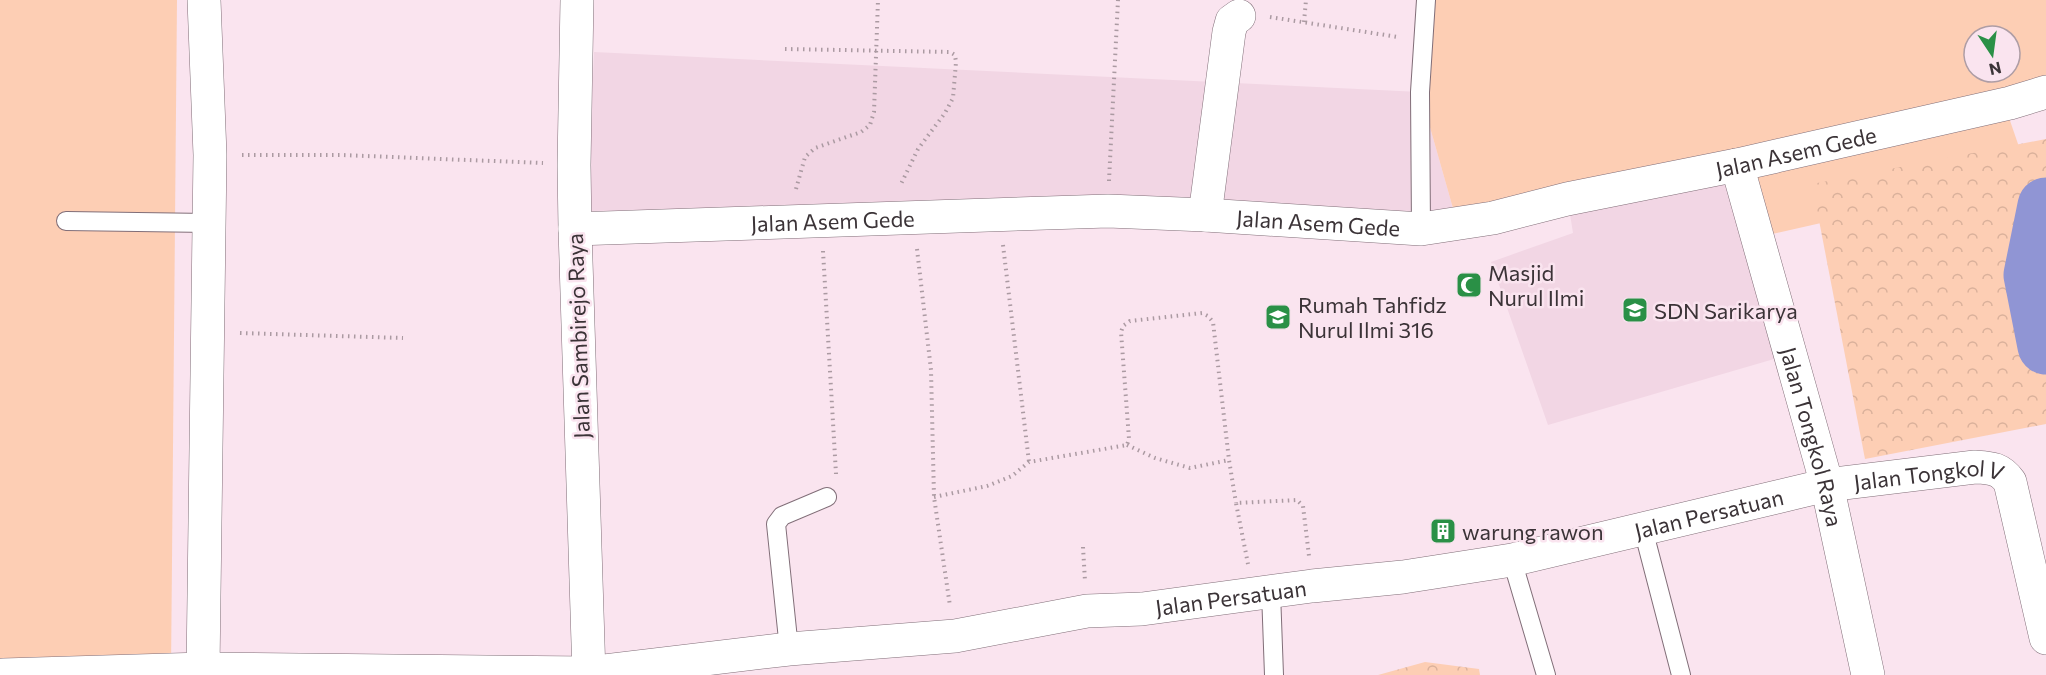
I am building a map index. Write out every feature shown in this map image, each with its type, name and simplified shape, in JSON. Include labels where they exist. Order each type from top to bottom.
[{"type":"street","points":[[203,669],[210,155],[204,0]]},
{"type":"street","name":"Jalan Sambirejo Raya","points":[[577,0],[575,229],[589,674]]},
{"type":"street","points":[[1205,215],[1229,32],[1232,21],[1239,16]]},
{"type":"street","name":"Jalan Asem Gede","points":[[575,229],[1108,211],[1421,229],[1492,218],[1567,199],[1737,165],[2010,103],[2046,92]]},
{"type":"street","name":"Jalan Tongkol Raya","points":[[1737,165],[1827,485],[1868,675]]},
{"type":"street","name":"Jalan Tongkol V","points":[[1827,485],[1975,467],[1990,468],[2004,473],[2010,482],[2039,576],[2046,638]]},
{"type":"street","name":"Jalan Persatuan","points":[[3,675],[203,669],[589,674],[789,649],[954,636],[1087,612],[1142,609],[1312,586],[1403,577],[1512,560],[1827,485]]},
{"type":"lane","points":[[1421,229],[1420,92],[1426,0]]},
{"type":"lane","points":[[66,221],[209,223]]},
{"type":"lane","points":[[789,649],[776,524],[782,516],[827,497]]},
{"type":"lane","points":[[1643,529],[1681,675]]},
{"type":"lane","points":[[1512,560],[1546,675]]},
{"type":"lane","points":[[1262,593],[1274,675]]},
{"type":"path","points":[[788,221],[805,157],[815,148],[861,132],[870,125],[874,112],[878,0]]},
{"type":"path","points":[[1108,211],[1118,0]]},
{"type":"path","points":[[1304,22],[1306,0]]},
{"type":"path","points":[[1239,16],[1250,14],[1424,41]]},
{"type":"path","points":[[785,49],[950,52],[955,55],[953,98],[945,113],[918,149],[897,218],[931,370],[934,497],[954,636]]},
{"type":"path","points":[[210,155],[341,155],[574,165]]},
{"type":"path","points":[[999,216],[1029,462]]},
{"type":"path","points":[[821,221],[836,475]]},
{"type":"path","points":[[1127,445],[1129,439],[1121,332],[1123,326],[1130,321],[1202,313],[1213,321],[1236,502],[1262,593]]},
{"type":"path","points":[[207,332],[403,338]]},
{"type":"path","points":[[934,497],[987,486],[1012,476],[1029,462],[1127,445],[1155,458],[1190,468],[1229,460]]},
{"type":"path","points":[[1236,502],[1297,500],[1300,502],[1303,506],[1312,586]]},
{"type":"shaded area","points":[[594,52],[1420,92],[1458,226],[1146,206],[588,211]]},
{"type":"shaded area","name":"SDN Sarikarya","points":[[1726,168],[1774,359],[1548,425],[1491,262],[1573,233],[1569,208]]},
{"type":"green space","points":[[0,0],[177,0],[171,672],[0,667]]},
{"type":"green space","points":[[1434,0],[2046,0],[2046,84],[1458,226],[1420,92]]},
{"type":"green space","points":[[2006,109],[2029,176],[1750,239],[1744,172]]},
{"type":"green space","points":[[2046,139],[2046,424],[1865,459],[1812,184]]},
{"type":"green space","points":[[1425,662],[1479,669],[1480,675],[1378,675]]},
{"type":"waterway","points":[[2046,206],[2032,275],[2046,346]]},
{"type":"place","name":"Masjid Nurul Ilmi","points":[[1469,285]]},
{"type":"place","name":"SDN Sarikarya","points":[[1635,310]]},
{"type":"place","name":"Rumah Tahfidz Nurul Ilmi 316","points":[[1278,317]]},
{"type":"place","name":"warung rawon","points":[[1443,531]]}]
